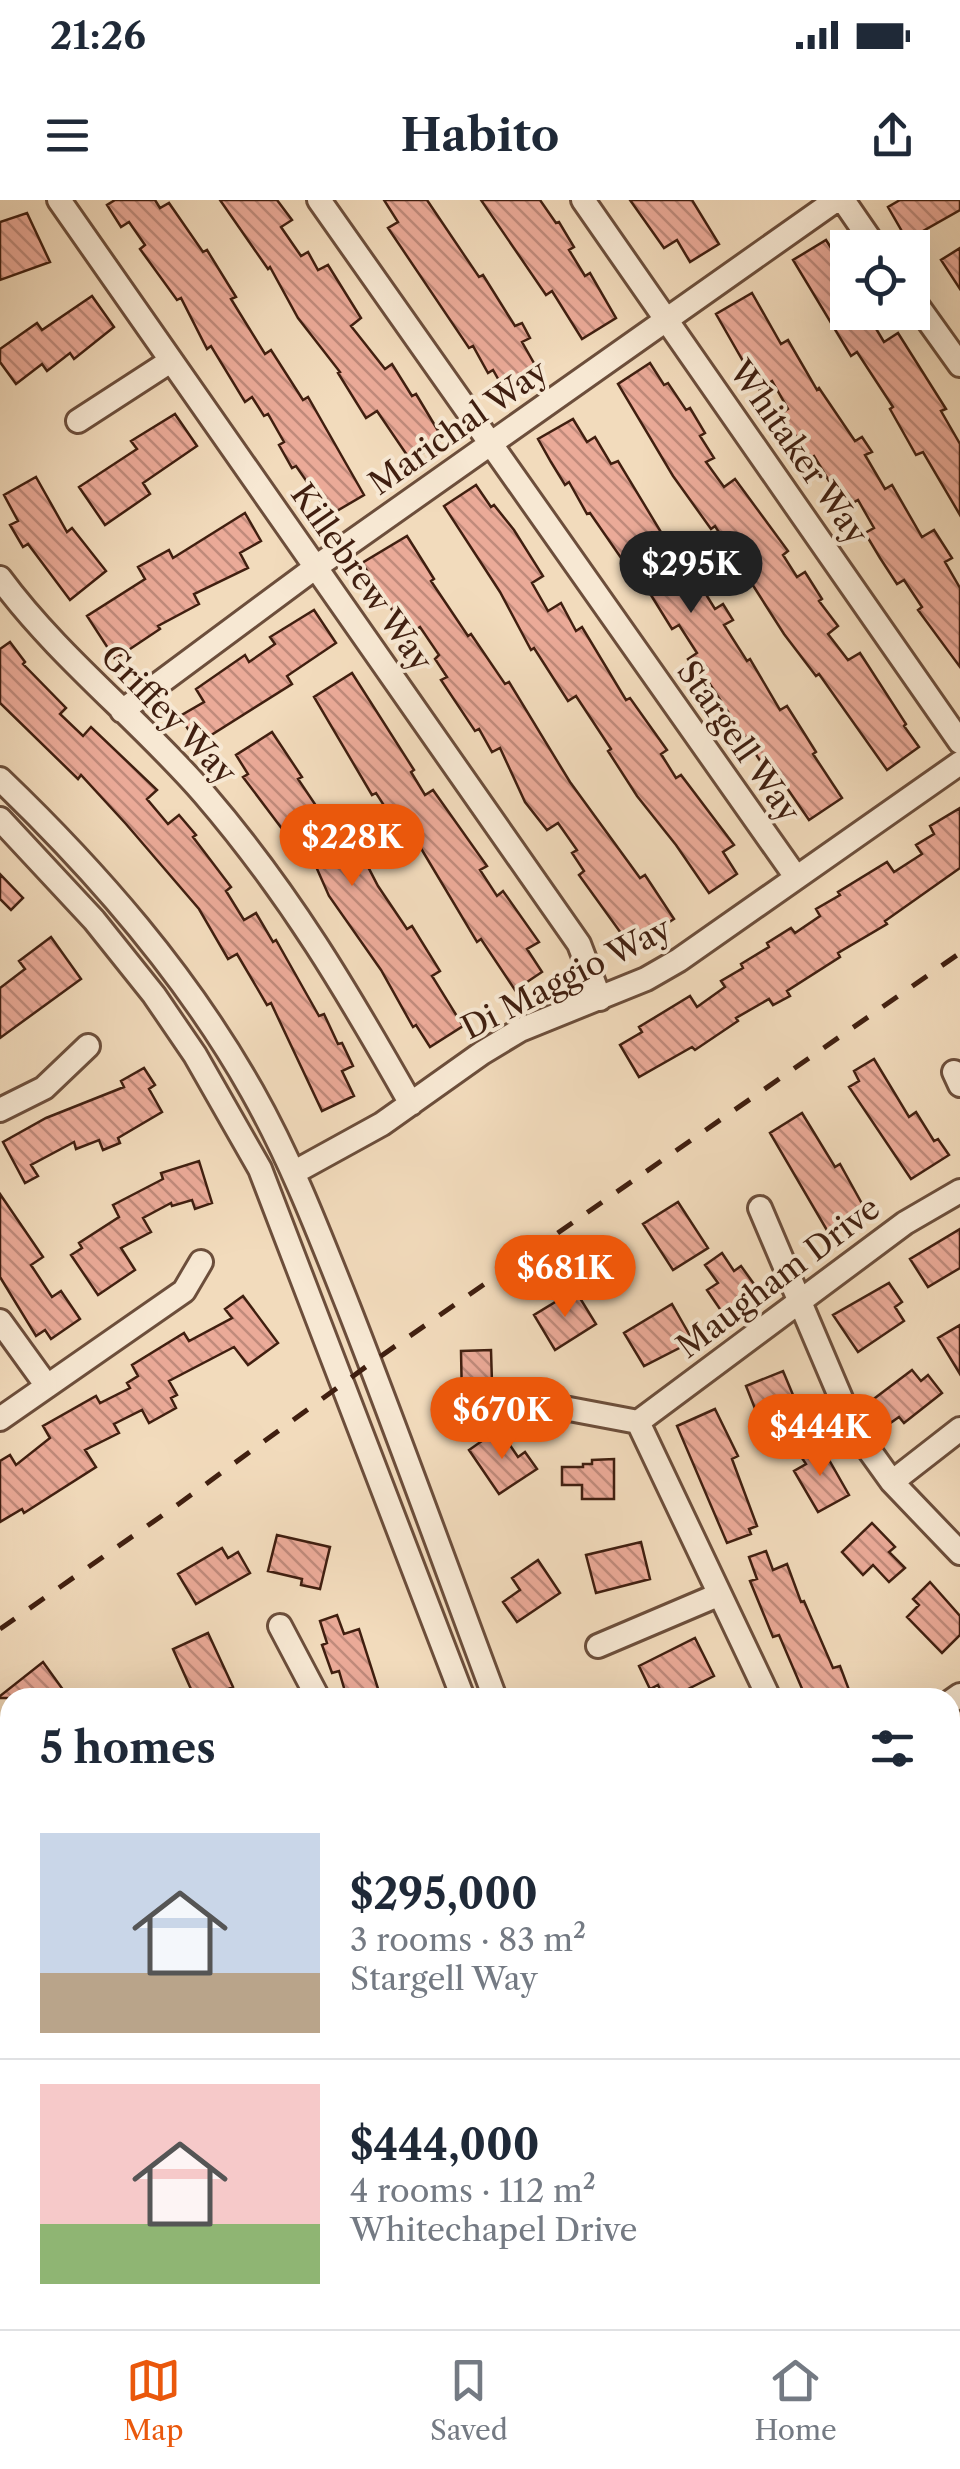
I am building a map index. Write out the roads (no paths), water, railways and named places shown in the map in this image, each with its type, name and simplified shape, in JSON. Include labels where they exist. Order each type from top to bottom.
[{"type":"street","name":"Killebrew Way","points":[[59,200],[578,944],[600,999]]},
{"type":"street","name":"Stargell Way","points":[[318,200],[796,878]]},
{"type":"street","name":"Whitaker Way","points":[[582,200],[960,742]]},
{"type":"street","points":[[839,200],[862,230]]},
{"type":"street","name":"Marichal Way","points":[[122,711],[316,567],[839,200]]},
{"type":"street","points":[[930,324],[960,366]]},
{"type":"street","points":[[78,421],[170,362]]},
{"type":"street","name":"Griffey Way","points":[[0,578],[36,623],[202,791],[292,905],[330,962],[411,1104]]},
{"type":"street","name":"Di Maggio Way","points":[[293,1173],[411,1104],[520,1030],[646,980],[680,960],[960,763]]},
{"type":"street","points":[[0,779],[68,846],[153,944],[252,1090],[293,1173],[371,1363],[491,1688]]},
{"type":"street","points":[[0,819],[94,920],[154,995],[195,1055],[260,1169],[459,1688]]},
{"type":"street","points":[[0,1110],[44,1088],[88,1046]]},
{"type":"street","name":"Maugham Drive","points":[[638,1422],[904,1223],[960,1191]]},
{"type":"street","points":[[760,1208],[854,1429],[892,1482],[960,1553]]},
{"type":"street","points":[[0,1419],[184,1291],[201,1262]]},
{"type":"street","points":[[0,1321],[47,1386]]},
{"type":"street","points":[[564,1408],[638,1422],[764,1688]]},
{"type":"street","points":[[892,1482],[960,1429]]},
{"type":"street","points":[[598,1646],[718,1595]]},
{"type":"street","points":[[280,1626],[313,1688]]},
{"type":"railway","points":[[0,1629],[371,1363],[960,953]]}]
